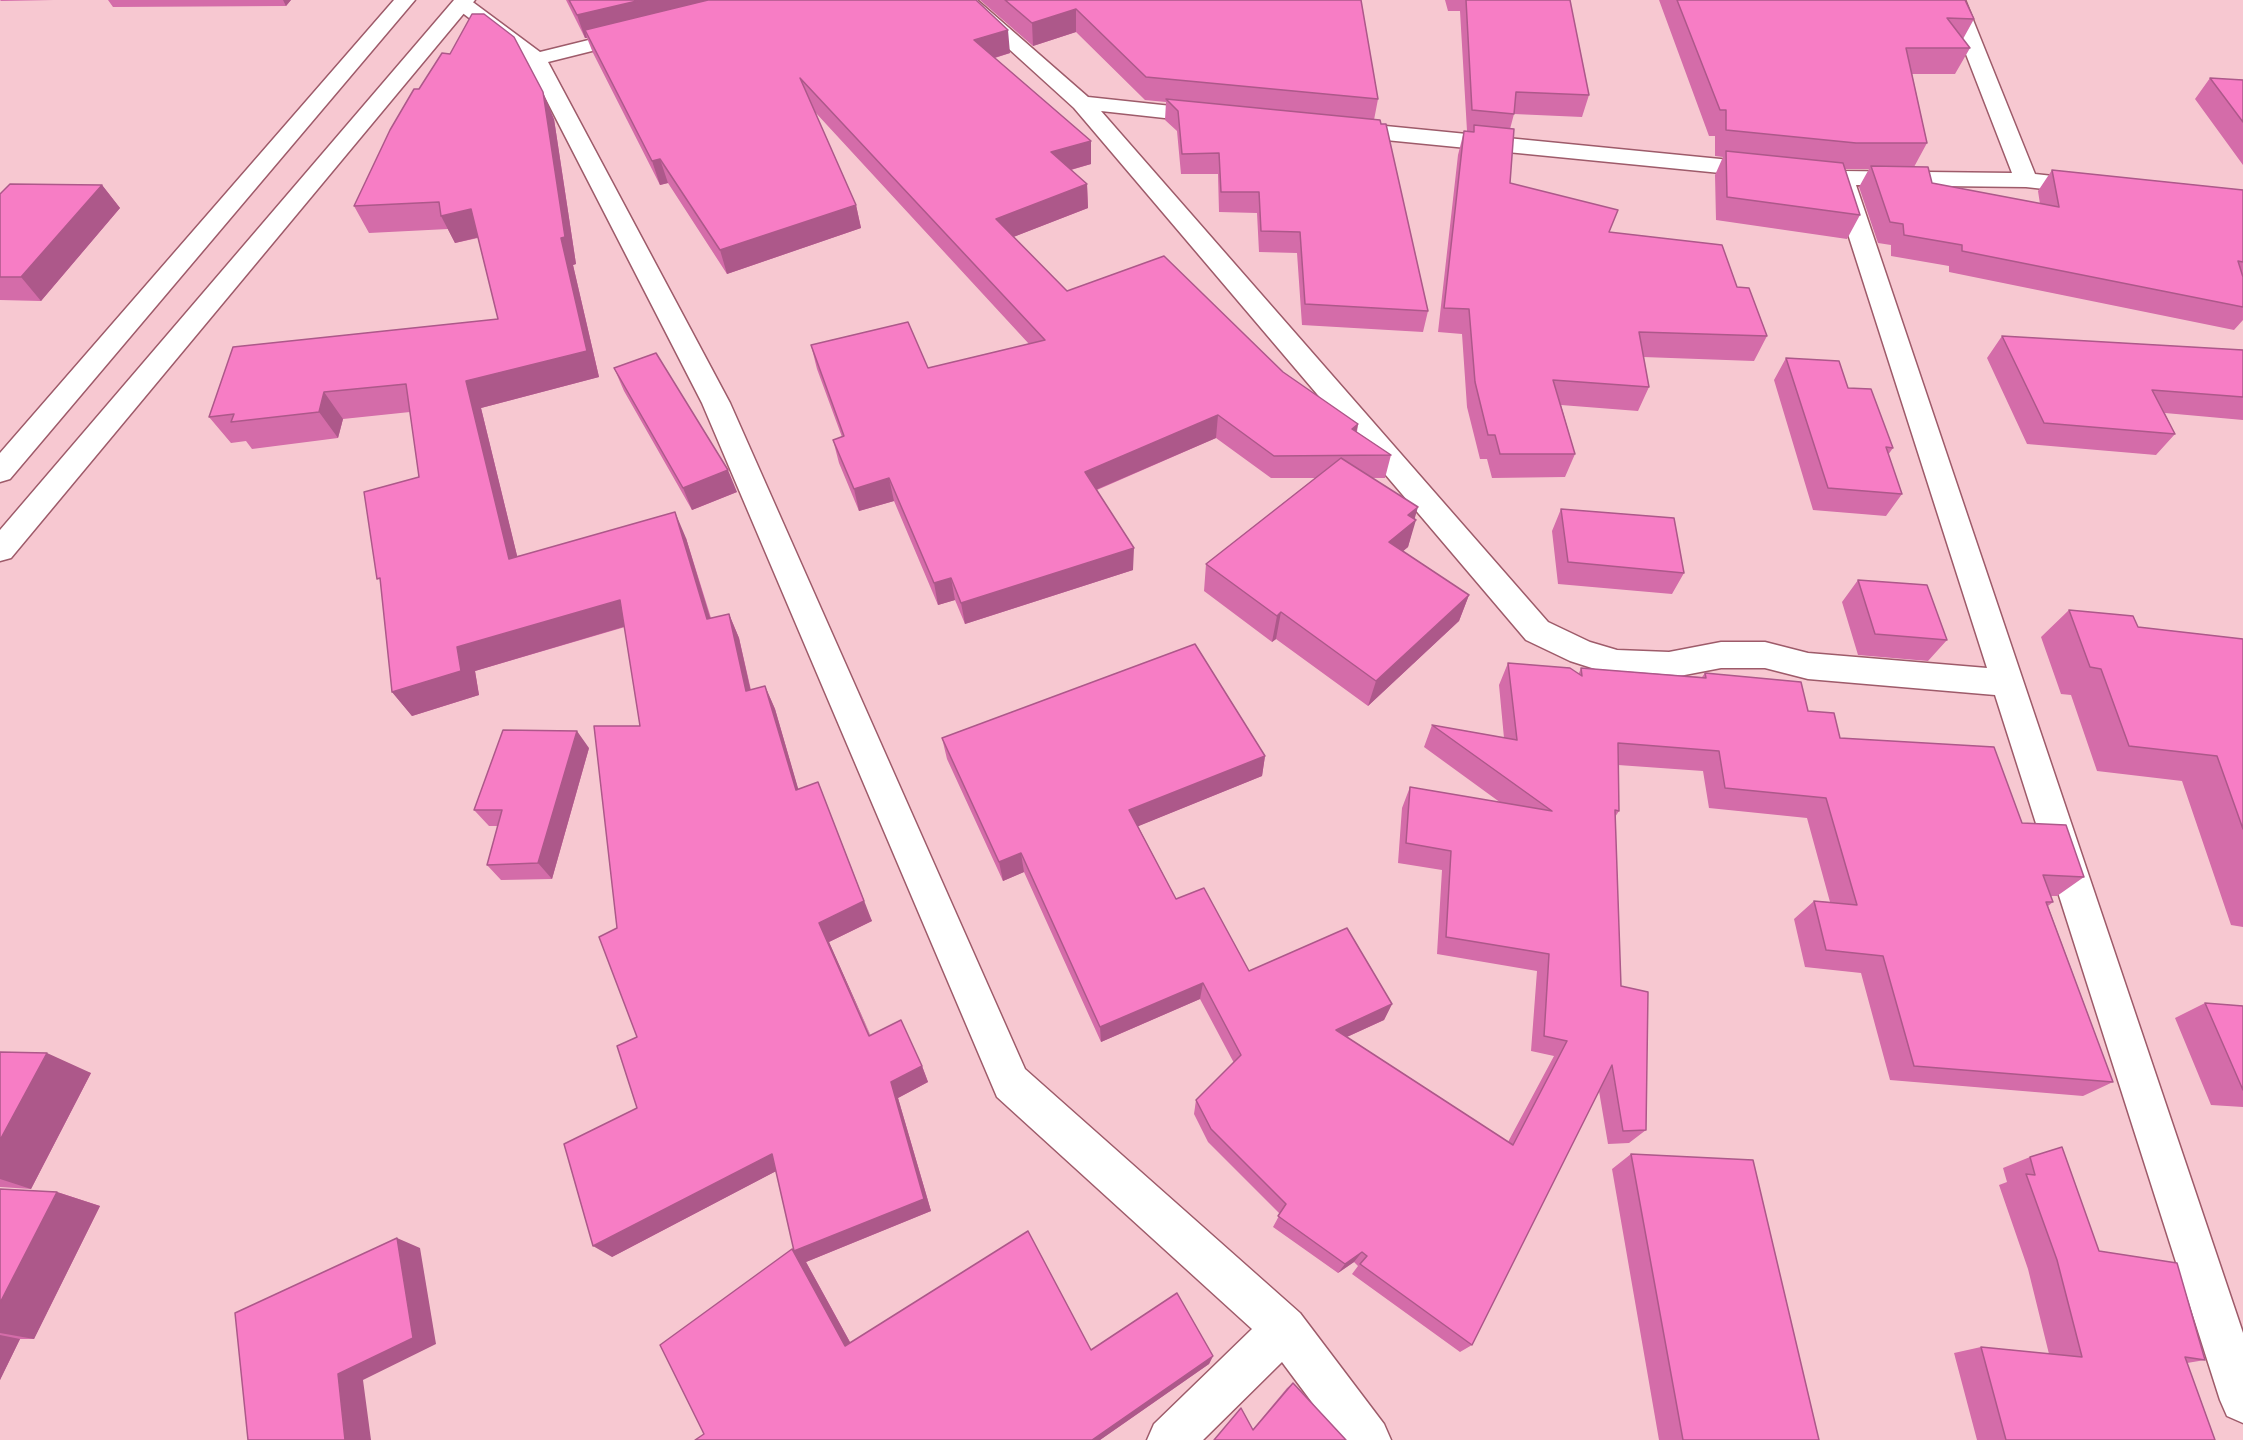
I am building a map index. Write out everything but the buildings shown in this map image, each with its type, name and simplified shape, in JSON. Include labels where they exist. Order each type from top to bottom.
[{"type":"street","points":[[0,472],[405,0]]},
{"type":"street","points":[[965,0],[1082,103],[1537,631],[1581,652],[1617,663],[1669,665],[1721,655],[1765,655],[1808,666],[2009,683]]},
{"type":"street","points":[[1955,0],[2026,180]]},
{"type":"street","points":[[0,550],[464,2],[536,59],[716,404],[1011,1083],[1284,1329],[1368,1440]]},
{"type":"street","points":[[536,59],[650,31]]},
{"type":"street","points":[[1082,103],[1236,118]]},
{"type":"street","points":[[1319,127],[1842,178],[2026,180],[2106,188]]},
{"type":"street","points":[[1842,178],[2243,1400]]},
{"type":"street","points":[[1170,1440],[1284,1329]]}]
